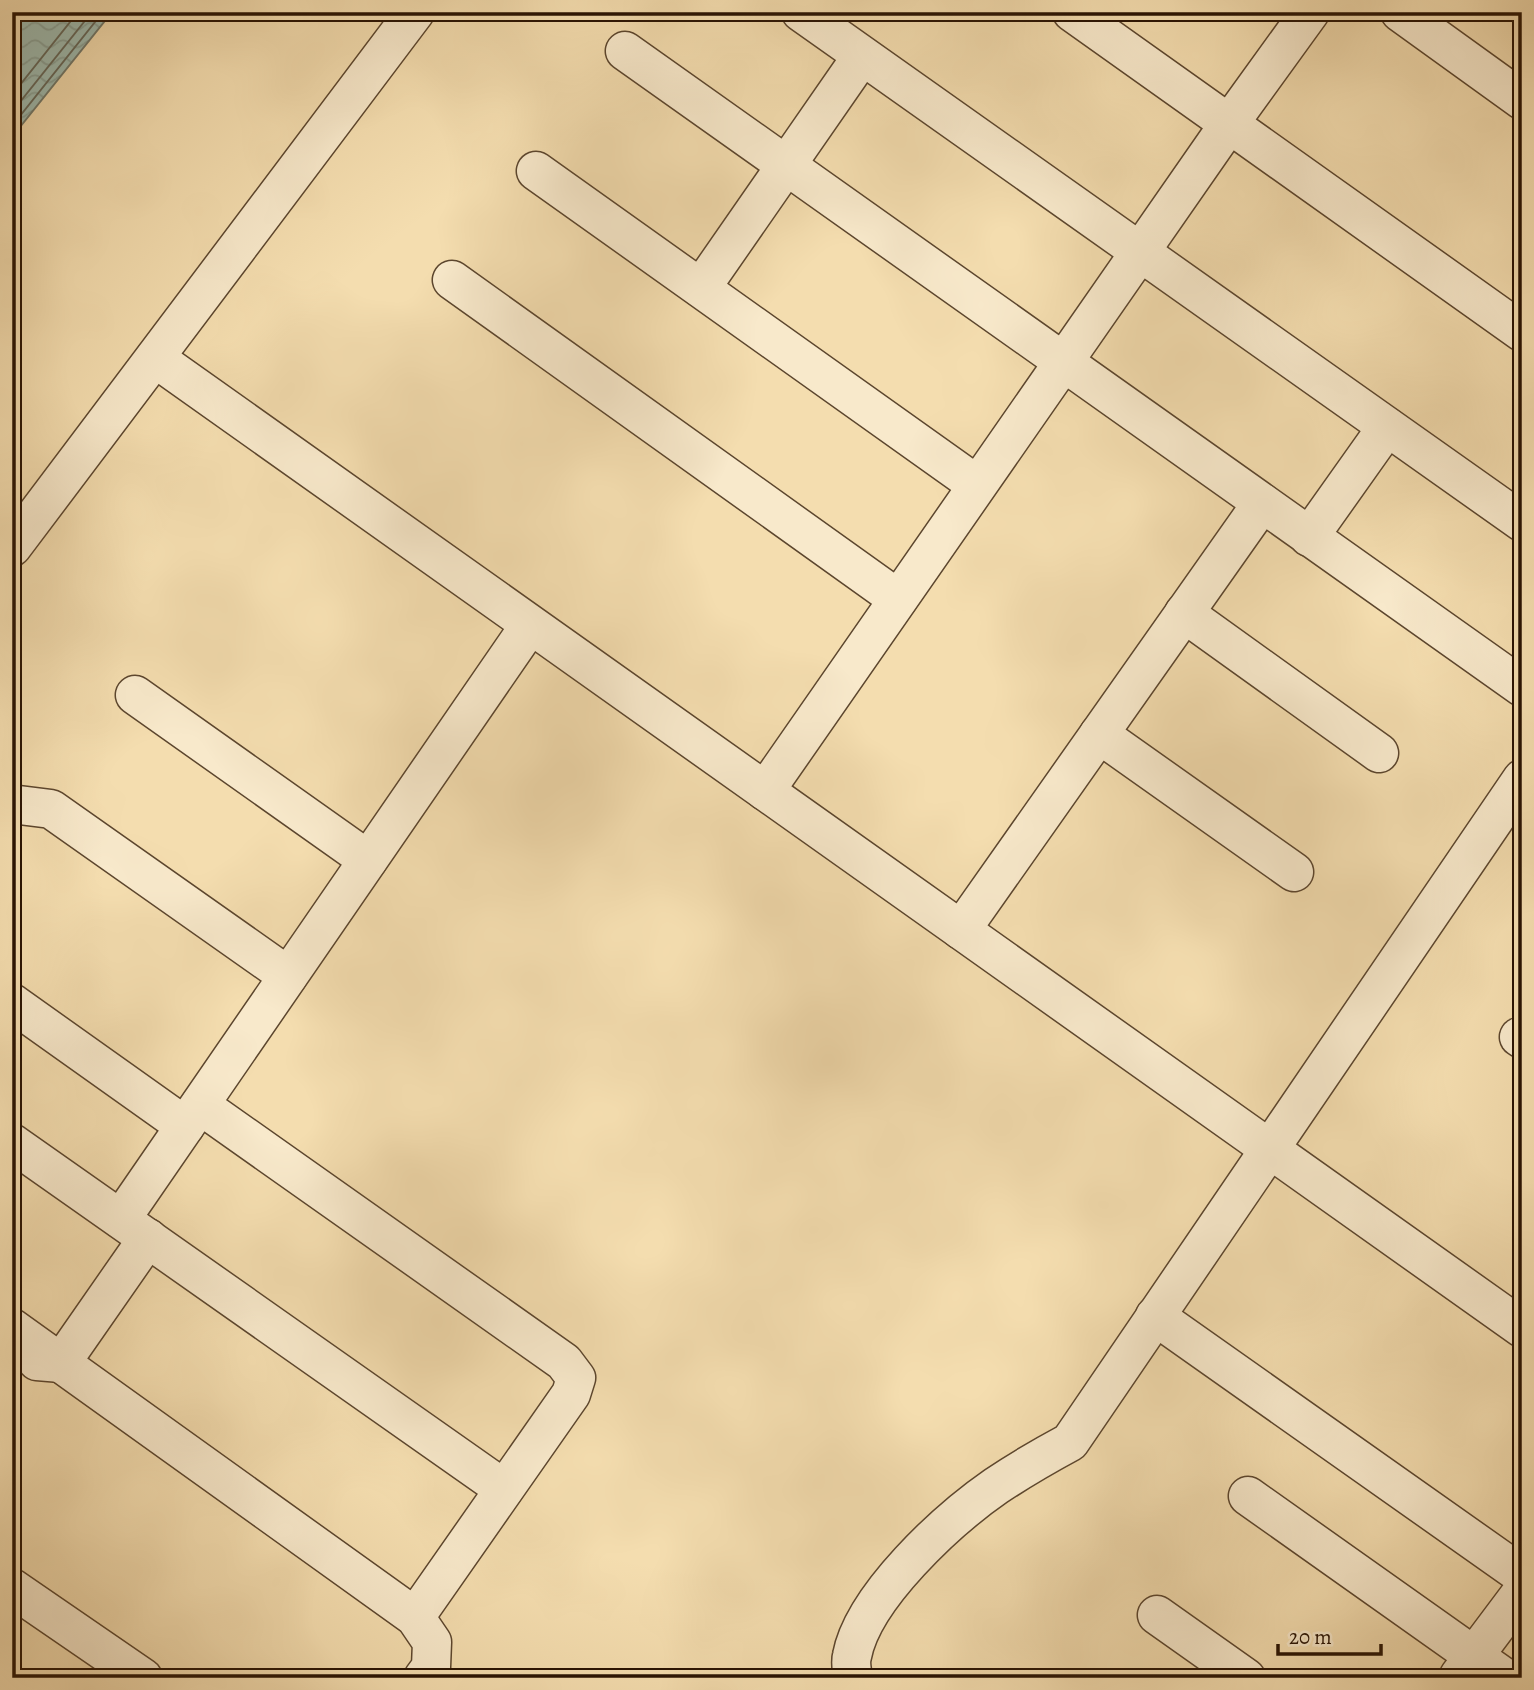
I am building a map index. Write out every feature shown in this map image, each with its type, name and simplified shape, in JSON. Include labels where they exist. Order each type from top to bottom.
[{"type":"street","points":[[12,547],[415,12]]},
{"type":"street","points":[[801,12],[1522,522]]},
{"type":"street","points":[[1072,12],[1522,332]]},
{"type":"street","points":[[765,791],[1229,124],[1310,12]]},
{"type":"street","points":[[1400,12],[1522,100]]},
{"type":"street","points":[[625,51],[1522,687]]},
{"type":"street","points":[[701,288],[862,56]]},
{"type":"street","points":[[537,171],[977,485]]},
{"type":"street","points":[[452,281],[898,599]]},
{"type":"street","points":[[155,358],[1522,1328]]},
{"type":"street","points":[[1309,537],[1387,426]]},
{"type":"street","points":[[961,930],[1262,503]]},
{"type":"street","points":[[1184,613],[1379,753]]},
{"type":"street","points":[[61,1363],[135,1229],[192,1116],[530,625]]},
{"type":"street","points":[[135,695],[368,860]]},
{"type":"street","points":[[1098,734],[1294,872]]},
{"type":"street","points":[[853,1678],[851,1659],[858,1635],[870,1613],[896,1578],[926,1546],[985,1495],[1031,1463],[1070,1442],[1522,779]]},
{"type":"street","points":[[12,806],[51,809],[288,976]]},
{"type":"street","points":[[12,1003],[192,1116],[564,1362],[576,1378],[571,1394],[415,1617]]},
{"type":"street","points":[[12,1143],[504,1489]]},
{"type":"street","points":[[1155,1316],[1522,1575]]},
{"type":"street","points":[[12,1328],[415,1617],[432,1642],[430,1667],[424,1678]]},
{"type":"street","points":[[12,1359],[61,1363]]},
{"type":"street","points":[[1248,1496],[1466,1667],[1505,1678]]},
{"type":"street","points":[[12,1588],[143,1678]]},
{"type":"street","points":[[1466,1667],[1522,1592]]},
{"type":"street","points":[[1157,1615],[1246,1678]]},
{"type":"water","points":[[12,12],[112,12],[12,137]]}]
